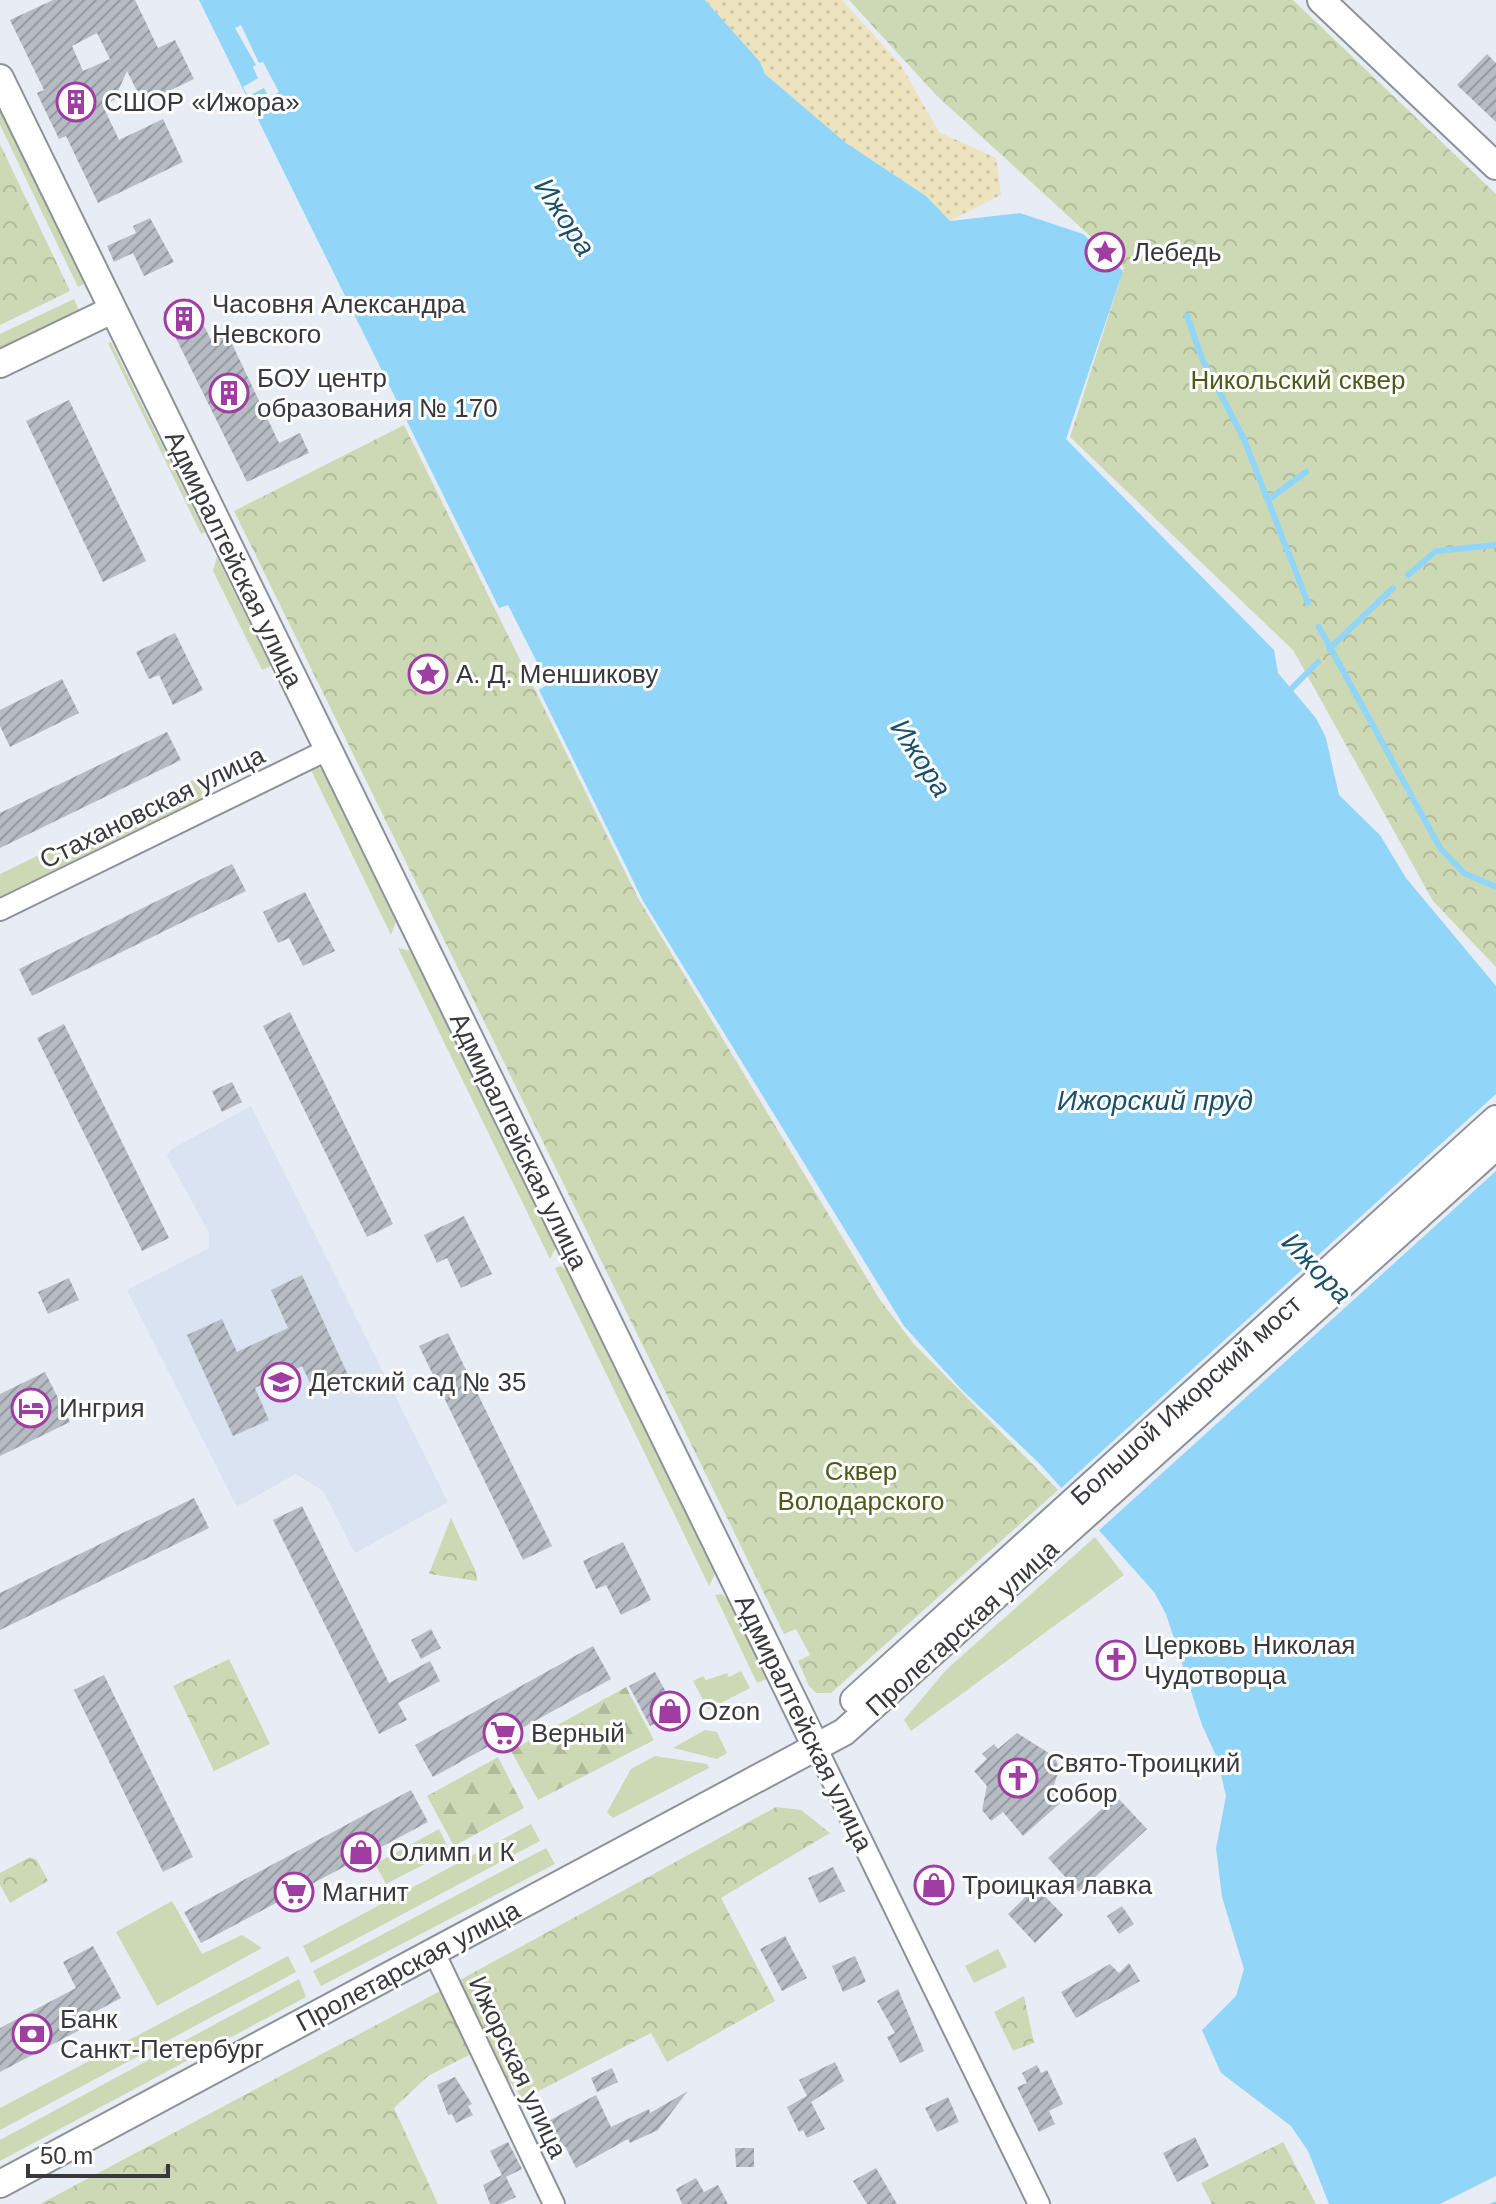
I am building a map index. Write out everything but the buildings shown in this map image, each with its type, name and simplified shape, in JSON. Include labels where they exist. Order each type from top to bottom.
[{"type":"main road","points":[[1321,0],[1496,166]]},
{"type":"main road","name":"Адмиралтейская улица","points":[[0,78],[815,1745]]},
{"type":"main road","points":[[0,364],[112,310]]},
{"type":"main road","name":"Большой Ижорский мост","points":[[1061,1526],[1496,1119]]},
{"type":"main road","name":"Большой Ижорский мост","points":[[1061,1526],[1496,1146]]},
{"type":"main road","name":"Пролетарская улица","points":[[0,2184],[815,1745],[833,1718],[1061,1526]]},
{"type":"street","name":"Стахановская улица","points":[[0,910],[327,750]]},
{"type":"street","name":"Адмиралтейская улица","points":[[815,1745],[1039,2204]]},
{"type":"street","name":"Ижорская улица","points":[[434,1952],[554,2204]]},
{"type":"shaded area","name":"Детский сад № 35","points":[[251,1106],[448,1502],[355,1553],[323,1491],[296,1474],[237,1507],[127,1290],[209,1248],[209,1233],[167,1156],[170,1150]]},
{"type":"green space","name":"Никольский сквер","points":[[849,0],[1293,0],[1496,194],[1496,967],[1433,901],[1293,650],[1070,437],[1124,267],[936,95]]},
{"type":"green space","points":[[0,110],[84,284],[78,287],[0,125]]},
{"type":"green space","points":[[0,144],[70,291],[0,325]]},
{"type":"green space","points":[[74,299],[79,310],[75,313],[0,350],[0,334]]},
{"type":"green space","points":[[111,342],[205,532],[201,534],[108,343]]},
{"type":"green space","name":"Сквер Володарского","points":[[404,425],[638,898],[880,1300],[913,1343],[1058,1490],[831,1693],[816,1693],[809,1686],[798,1661],[810,1655],[796,1629],[784,1634],[234,511]]},
{"type":"green space","points":[[217,557],[271,666],[262,670],[213,571]]},
{"type":"green space","points":[[309,766],[317,766],[323,771],[396,922],[391,935]]},
{"type":"green space","points":[[195,779],[202,792],[201,804],[0,905],[0,874]]},
{"type":"green space","points":[[398,948],[411,951],[556,1247],[550,1259]]},
{"type":"green space","points":[[561,1266],[567,1271],[715,1574],[709,1586],[555,1268]]},
{"type":"green space","points":[[451,1518],[476,1572],[477,1581],[429,1574]]},
{"type":"green space","points":[[1095,1537],[1124,1575],[911,1731],[904,1720],[946,1670]]},
{"type":"green space","points":[[722,1594],[767,1679],[757,1683],[715,1595]]},
{"type":"green space","points":[[229,1659],[270,1744],[214,1771],[173,1686]]},
{"type":"green space","points":[[741,1671],[750,1688],[708,1710],[693,1681],[703,1676],[706,1680],[727,1673],[729,1677]]},
{"type":"green space","points":[[626,1687],[654,1740],[538,1800],[511,1751]]},
{"type":"green space","points":[[705,1730],[717,1732],[727,1753],[717,1759],[673,1748]]},
{"type":"green space","points":[[655,1756],[707,1764],[709,1768],[613,1818],[607,1812],[631,1769]]},
{"type":"green space","points":[[498,1757],[524,1808],[454,1846],[427,1796]]},
{"type":"green space","points":[[776,1807],[801,1810],[830,1833],[721,1898],[775,2001],[667,2062],[651,2033],[523,2099],[497,2066],[458,1981]]},
{"type":"green space","points":[[531,1824],[540,1841],[311,1963],[303,1946]]},
{"type":"green space","points":[[439,1829],[450,1851],[386,1884],[375,1864]]},
{"type":"green space","points":[[546,1848],[555,1864],[321,1986],[313,1971]]},
{"type":"green space","points":[[30,1857],[37,1860],[48,1881],[10,1903],[0,1885],[0,1873]]},
{"type":"green space","points":[[172,1901],[202,1954],[242,1935],[262,1948],[157,2006],[116,1932]]},
{"type":"green space","points":[[998,1949],[1007,1967],[974,1983],[965,1966]]},
{"type":"green space","points":[[288,1956],[296,1972],[0,2130],[0,2108]]},
{"type":"green space","points":[[299,1979],[306,1997],[0,2161],[0,2140]]},
{"type":"green space","points":[[442,1990],[475,2052],[428,2076],[394,2108],[438,2204],[40,2204]]},
{"type":"green space","points":[[1024,1996],[1034,2043],[1013,2051],[994,2012]]},
{"type":"green space","points":[[1283,2142],[1316,2204],[1212,2204],[1201,2183]]},
{"type":"sand","points":[[705,0],[842,0],[901,65],[939,132],[996,158],[1001,195],[950,221],[926,196],[846,143],[765,74],[760,62]]},
{"type":"water","name":"Ижорский пруд","points":[[199,0],[705,0],[760,62],[765,74],[846,143],[926,196],[950,221],[1020,213],[1083,234],[1123,271],[1066,439],[1274,650],[1278,673],[1316,718],[1326,738],[1339,795],[1380,835],[1406,878],[1496,986],[1496,2204],[1329,2204],[1308,2151],[1291,2126],[1221,2073],[1202,2030],[1236,1996],[1244,1969],[1222,1897],[1216,1848],[1226,1796],[1217,1758],[1202,1725],[1166,1614],[1154,1592],[1039,1463],[962,1390],[904,1326],[643,901],[539,690],[548,684],[508,605],[499,608]]},
{"type":"pier","points":[[241,25],[259,63],[263,62],[279,92],[269,98],[264,88],[248,96],[243,87],[258,78],[253,67],[256,65],[235,28]]},
{"type":"pier","points":[[1496,1094],[1496,1171],[1096,1533],[1058,1491]]},
{"type":"pier","points":[[1496,2176],[1496,2201],[1489,2204],[1440,2204]]},
{"type":"waterway","points":[[1187,316],[1203,361],[1243,437],[1308,603]]},
{"type":"waterway","points":[[1268,500],[1306,472]]},
{"type":"waterway","points":[[1408,575],[1436,551],[1495,545]]},
{"type":"waterway","points":[[1329,649],[1393,588]]},
{"type":"waterway","points":[[1319,627],[1440,848],[1464,873],[1496,887]]},
{"type":"waterway","points":[[1290,690],[1318,662]]},
{"type":"place","name":"СШОР «Ижора»","points":[[76,102]]},
{"type":"place","name":"Лебедь","points":[[1105,252]]},
{"type":"place","name":"Часовня Александра Невского","points":[[184,319]]},
{"type":"place","name":"БОУ центр образования № 170","points":[[229,393]]},
{"type":"place","name":"А. Д. Меншикову","points":[[428,674]]},
{"type":"place","name":"Детский сад № 35","points":[[281,1382]]},
{"type":"place","name":"Ингрия","points":[[31,1408]]},
{"type":"place","name":"Церковь Николая Чудотворца","points":[[1116,1660]]},
{"type":"place","name":"Ozon","points":[[670,1711]]},
{"type":"place","name":"Верный","points":[[503,1733]]},
{"type":"place","name":"Свято-Троицкий собор","points":[[1018,1778]]},
{"type":"place","name":"Олимп и К","points":[[361,1852]]},
{"type":"place","name":"Троицкая лавка","points":[[934,1885]]},
{"type":"place","name":"Магнит","points":[[294,1892]]},
{"type":"place","name":"Банк Санкт-Петербург","points":[[32,2034]]},
{"type":"water label","name":"Ижора","points":[[565,217]]},
{"type":"water label","name":"Ижора","points":[[921,758]]},
{"type":"water label","name":"Ижора","points":[[1317,1268]]}]
